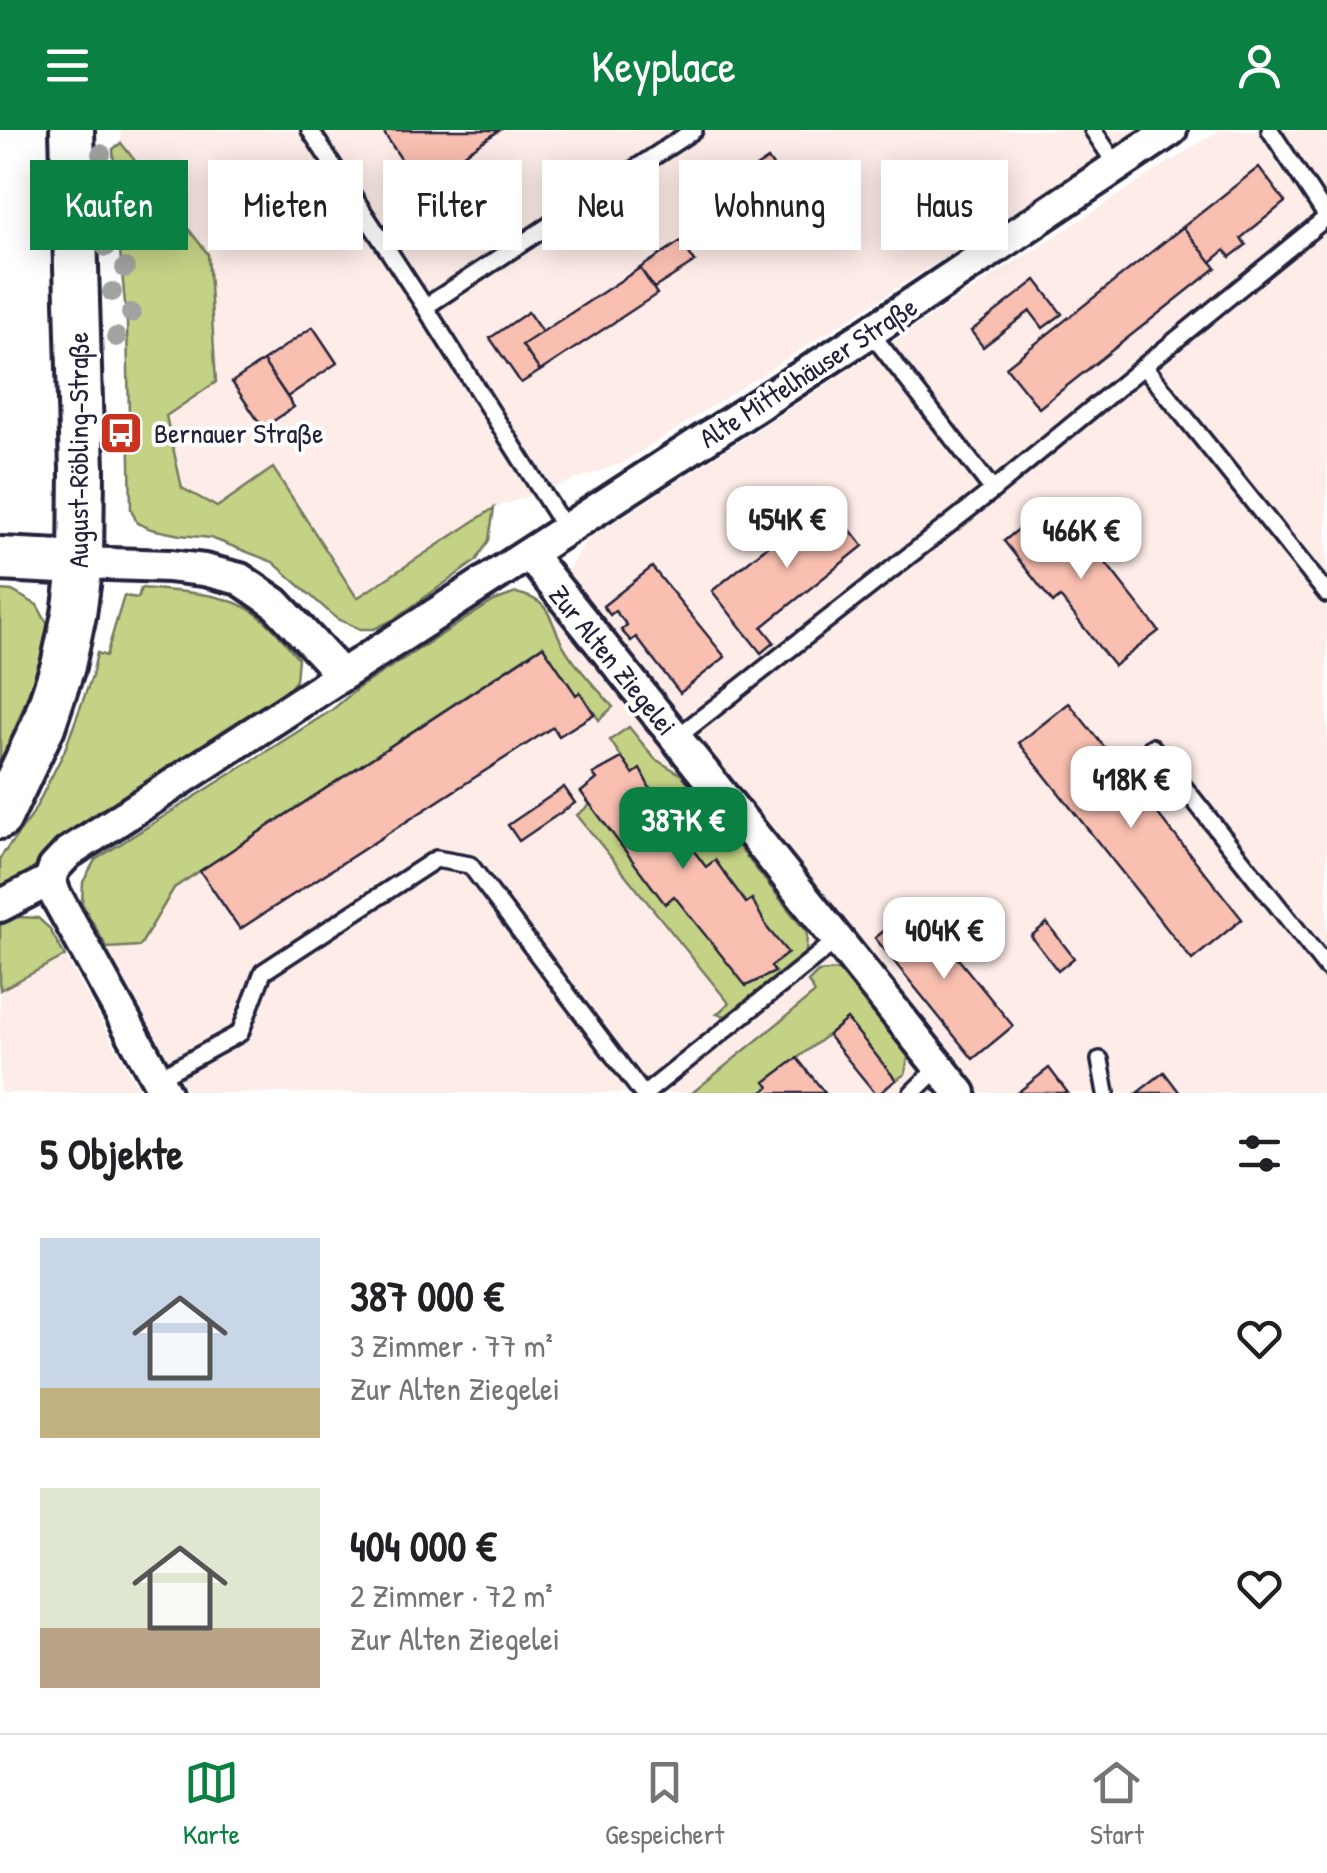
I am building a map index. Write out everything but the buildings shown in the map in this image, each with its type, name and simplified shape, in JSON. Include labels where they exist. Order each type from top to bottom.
[{"type":"street","name":"August-Röbling-Straße","points":[[0,816],[43,726],[63,666],[80,563],[82,470],[72,130]]},
{"type":"street","name":"Alte Mittelhäuser Straße","points":[[0,906],[50,880],[54,868],[68,852],[870,332],[1171,130]]},
{"type":"street","name":"Zur Alten Ziegelei","points":[[529,554],[960,1093]]},
{"type":"street","points":[[0,559],[169,566],[240,579],[276,604],[342,676]]},
{"type":"street","points":[[50,880],[160,1086]]},
{"type":"lane","points":[[310,130],[566,530]]},
{"type":"lane","points":[[425,308],[694,130]]},
{"type":"lane","points":[[1093,130],[1118,166]]},
{"type":"lane","points":[[676,738],[993,490],[1327,217],[1270,130]]},
{"type":"lane","points":[[870,332],[993,490]]},
{"type":"lane","points":[[1144,366],[1327,594]]},
{"type":"lane","points":[[1152,747],[1327,968]]},
{"type":"lane","points":[[160,1086],[240,1032],[262,972],[436,859],[470,864],[644,1093],[838,940]]},
{"type":"lane","points":[[1100,1060],[1106,1093]]},
{"type":"lane","points":[[912,1093],[939,1067]]},
{"type":"shaded area","points":[[121,130],[1145,130],[1008,217],[1008,160],[881,160],[881,250],[957,250],[623,463],[494,508],[357,598],[273,469],[217,507],[182,488],[165,416],[208,254],[188,228],[188,160],[134,160],[121,143]]},
{"type":"shaded area","points":[[1219,130],[1327,130],[1327,1093],[761,1093],[769,1087],[765,1082],[847,1019],[895,1080],[905,1074],[909,1052],[838,970],[818,972],[809,982],[816,992],[692,1093],[188,1093],[107,948],[140,946],[174,888],[543,646],[576,695],[580,692],[600,719],[613,707],[565,649],[544,606],[587,540]],"holes":[[[630,728],[655,759],[682,775],[806,933],[805,952],[726,1016],[718,1013],[730,1003],[577,815],[590,804],[582,792],[597,779],[594,774],[622,758],[611,740]]]},
{"type":"shaded area","points":[[65,956],[141,1093],[0,1093],[0,990]]},
{"type":"green space","points":[[121,143],[134,160],[114,160],[113,149]]},
{"type":"green space","points":[[188,228],[208,254],[216,382],[166,416],[182,488],[217,507],[273,468],[357,598],[494,508],[489,540],[476,561],[393,620],[374,629],[360,629],[337,619],[273,562],[211,538],[180,535],[137,523],[131,509],[127,324],[120,250],[188,250]]},
{"type":"green space","points":[[141,588],[215,596],[255,613],[298,658],[296,680],[283,698],[51,852],[39,866],[40,878],[0,898],[0,858],[31,817],[64,752],[97,653],[106,656],[124,596],[138,598]]},
{"type":"green space","points":[[0,590],[12,591],[37,605],[48,625],[41,660],[0,769]]},
{"type":"green space","points":[[516,593],[544,607],[571,658],[613,707],[599,720],[542,646],[174,888],[140,946],[107,948],[82,903],[83,882],[95,860],[332,710],[358,688],[494,601]]},
{"type":"green space","points":[[629,727],[655,759],[682,775],[807,933],[806,952],[726,1016],[717,1014],[729,1003],[577,815],[590,805],[581,792],[597,780],[593,774],[622,758],[610,740]]},
{"type":"green space","points":[[17,917],[38,918],[49,928],[65,956],[0,990],[0,925]]},
{"type":"green space","points":[[839,970],[909,1052],[905,1074],[896,1080],[847,1020],[766,1082],[769,1087],[761,1093],[692,1093],[815,993],[808,982],[818,972]]},
{"type":"place","name":"Bernauer Straße","points":[[121,433]]}]
